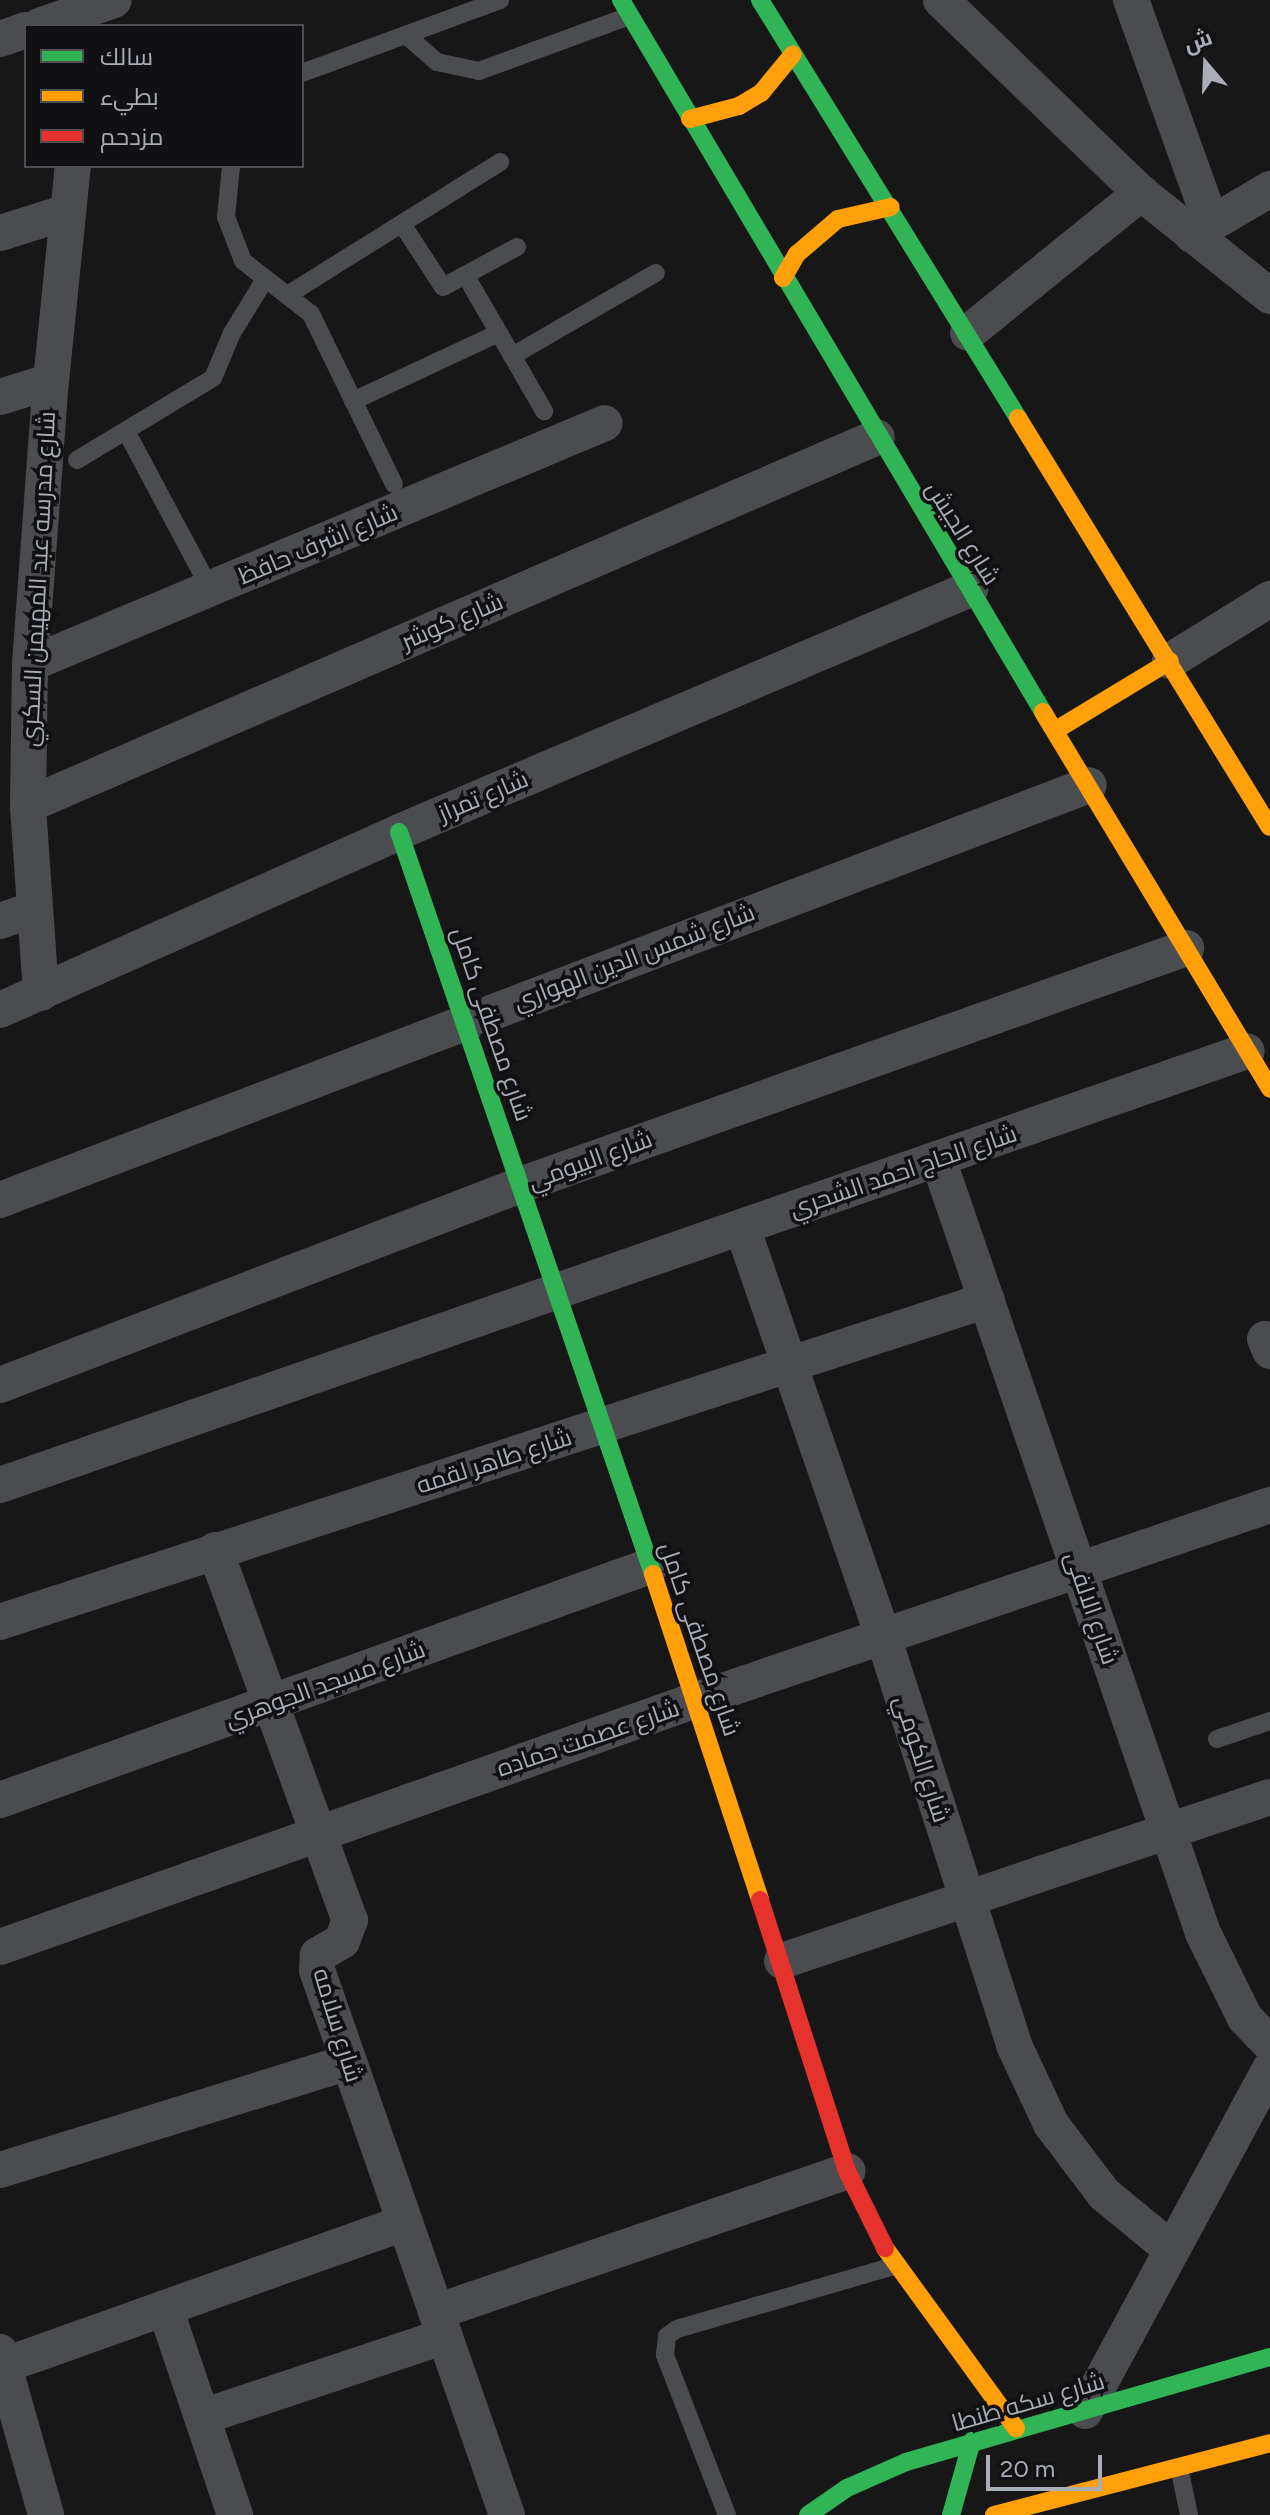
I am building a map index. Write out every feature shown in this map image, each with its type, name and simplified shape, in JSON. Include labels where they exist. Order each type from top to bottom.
[{"type":"main road","points":[[760,0],[891,207],[1270,827]]},
{"type":"main road","name":"شارع الجيش","points":[[625,8],[877,437],[1270,1089]]},
{"type":"main road","points":[[690,119],[739,106],[761,93],[793,54]]},
{"type":"main road","points":[[783,278],[806,244],[838,219],[891,207]]},
{"type":"main road","points":[[1056,730],[1170,661]]},
{"type":"main road","name":"شارع مصطفى كامل","points":[[399,832],[523,1184],[696,1700],[847,2171],[876,2236],[1016,2428]]},
{"type":"main road","name":"شارع سكه طنطا","points":[[808,2515],[847,2488],[972,2441],[1270,2357]]},
{"type":"main road","points":[[951,2515],[972,2441]]},
{"type":"main road","points":[[994,2515],[1019,2512],[1270,2443]]},
{"type":"street","points":[[941,0],[1141,193],[1201,229],[1270,296]]},
{"type":"street","points":[[1131,0],[1201,229]]},
{"type":"street","points":[[46,24],[99,8]]},
{"type":"street","points":[[0,39],[24,31]]},
{"type":"street","name":"شارع مدرسه عبد المهيمن السكري","points":[[41,993],[28,805],[14,743],[30,664],[16,603],[51,381],[73,168]]},
{"type":"street","points":[[1201,229],[1270,189]]},
{"type":"street","points":[[968,333],[1141,193]]},
{"type":"street","points":[[0,233],[67,212]]},
{"type":"street","points":[[0,397],[51,381]]},
{"type":"street","name":"شارع اشرف حافظ","points":[[30,664],[605,423]]},
{"type":"street","name":"شارع كوشر","points":[[28,805],[877,437]]},
{"type":"street","name":"شارع تمراز","points":[[0,1010],[399,832],[970,589]]},
{"type":"street","points":[[1170,661],[1270,599]]},
{"type":"street","name":"شارع شمس الدين الهواري","points":[[0,1200],[465,1020],[1089,785]]},
{"type":"street","points":[[0,921],[34,909]]},
{"type":"street","name":"شارع البيومي","points":[[0,1385],[523,1184],[1186,948]]},
{"type":"street","name":"شارع الحاج احمد الشحري","points":[[0,1485],[1247,1051]]},
{"type":"street","name":"شارع الالفى","points":[[938,1159],[1221,1977],[1245,2018],[1270,2044]]},
{"type":"street","name":"شارع الكومي","points":[[742,1227],[883,1636],[1014,2045],[1051,2124],[1104,2194],[1171,2249]]},
{"type":"street","name":"شارع طاهر لقمه","points":[[0,1622],[987,1300]]},
{"type":"street","name":"شارع عصمت حماده","points":[[0,1947],[696,1700],[1270,1505]]},
{"type":"street","name":"شارع سلامه","points":[[215,1550],[350,1920],[342,1941],[322,1950],[316,1962],[507,2515]]},
{"type":"street","name":"شارع مسجد الجوهري","points":[[0,1800],[650,1566]]},
{"type":"street","points":[[782,1961],[1270,1797]]},
{"type":"street","points":[[0,2170],[349,2062]]},
{"type":"street","points":[[1085,2411],[1270,2069]]},
{"type":"street","points":[[202,2417],[847,2171]]},
{"type":"street","points":[[46,2515],[2,2358],[165,2308],[404,2223]]},
{"type":"street","points":[[165,2308],[235,2515]]},
{"type":"lane","points":[[304,72],[500,0]]},
{"type":"lane","points":[[406,35],[437,62],[479,71],[625,8]]},
{"type":"lane","points":[[289,294],[500,162]]},
{"type":"lane","points":[[231,168],[226,205],[230,235],[243,261],[264,281],[289,294],[311,314],[394,484]]},
{"type":"lane","points":[[402,224],[439,283],[449,287],[517,247]]},
{"type":"lane","points":[[512,356],[656,273]]},
{"type":"lane","points":[[467,278],[544,411]]},
{"type":"lane","points":[[77,460],[213,378],[264,281]]},
{"type":"lane","points":[[353,401],[499,333]]},
{"type":"lane","points":[[126,431],[204,577]]},
{"type":"lane","points":[[1217,1739],[1270,1721]]},
{"type":"lane","points":[[727,2515],[665,2355],[667,2336],[677,2329],[897,2265]]},
{"type":"lane","points":[[1179,2467],[1189,2515]]},
{"type":"traffic: fast","points":[[621,0],[1043,712]]},
{"type":"traffic: fast","points":[[760,0],[1018,418]]},
{"type":"traffic: fast","points":[[399,832],[653,1574]]},
{"type":"traffic: fast","points":[[808,2515],[847,2488],[906,2462],[1270,2357]]},
{"type":"traffic: fast","points":[[951,2515],[972,2441]]},
{"type":"traffic: slow","points":[[690,119],[739,106],[761,93],[793,54]]},
{"type":"traffic: slow","points":[[783,278],[797,254],[838,219],[891,207]]},
{"type":"traffic: slow","points":[[1018,418],[1270,827]]},
{"type":"traffic: slow","points":[[1056,730],[1170,661]]},
{"type":"traffic: slow","points":[[1043,712],[1270,1089]]},
{"type":"traffic: slow","points":[[653,1574],[760,1900]]},
{"type":"traffic: slow","points":[[885,2248],[1016,2428]]},
{"type":"traffic: slow","points":[[994,2515],[1270,2443]]},
{"type":"traffic: jam","points":[[760,1900],[847,2171],[885,2248]]}]
